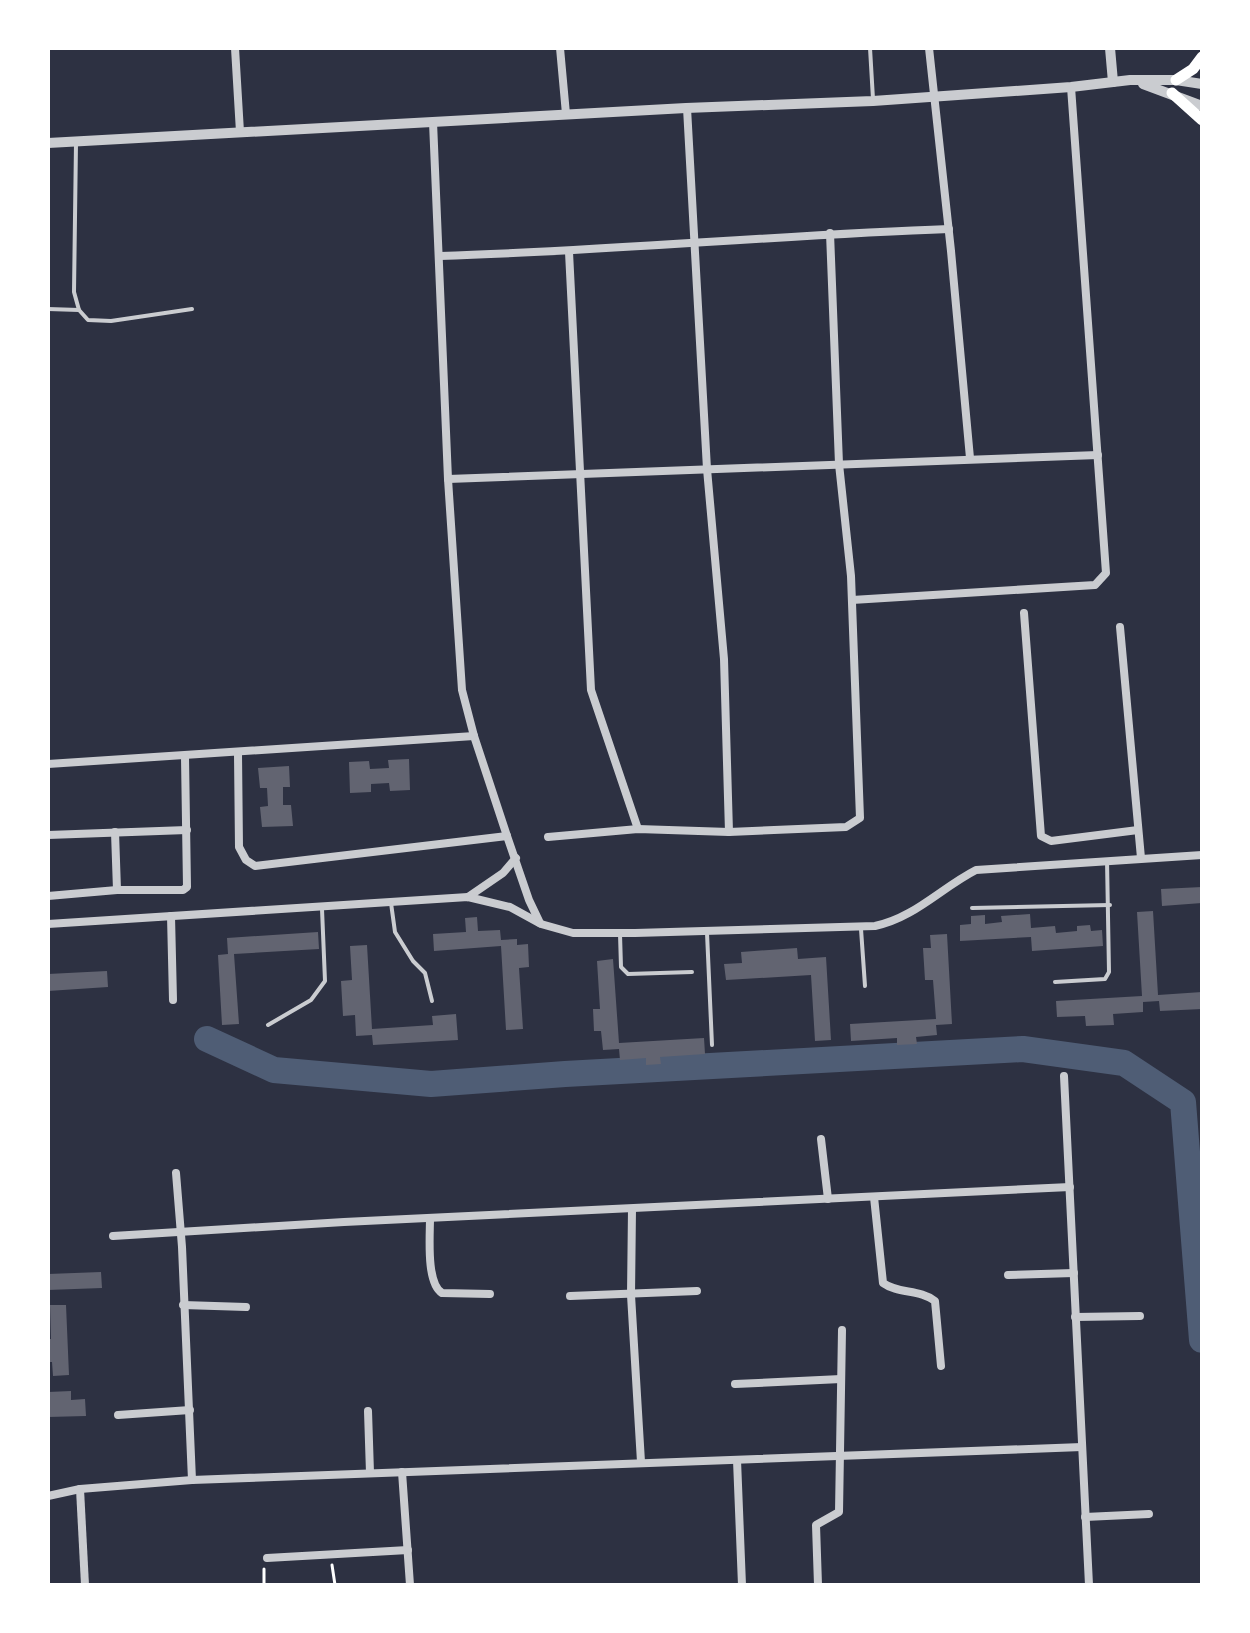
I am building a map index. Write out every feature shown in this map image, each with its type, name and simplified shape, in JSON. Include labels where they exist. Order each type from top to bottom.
[{"type":"main road","points":[[1176,80],[1193,69],[1202,57]]},
{"type":"main road","points":[[1172,93],[1202,120]]},
{"type":"street","points":[[235,48],[240,132]]},
{"type":"street","points":[[560,48],[566,114]]},
{"type":"street","points":[[929,48],[970,458]]},
{"type":"street","points":[[1110,48],[1113,82]]},
{"type":"street","points":[[1130,80],[1202,106]]},
{"type":"street","points":[[48,143],[566,114],[933,98],[1130,80],[1176,80],[1202,84]]},
{"type":"street","points":[[852,600],[1095,585],[1106,573],[1071,87]]},
{"type":"street","points":[[687,108],[707,469],[724,659],[729,832]]},
{"type":"street","points":[[433,122],[448,479],[462,690],[507,836],[529,900],[541,924]]},
{"type":"street","points":[[440,256],[569,252],[830,233],[949,229]]},
{"type":"street","points":[[548,837],[638,829],[729,832],[846,827],[860,818],[852,600],[839,464],[830,233]]},
{"type":"street","points":[[569,252],[591,690],[638,829]]},
{"type":"street","points":[[448,479],[1098,455]]},
{"type":"street","points":[[1024,613],[1041,836],[1051,841],[1138,830]]},
{"type":"street","points":[[1120,627],[1141,858]]},
{"type":"street","points":[[48,764],[238,754],[474,736]]},
{"type":"street","points":[[238,754],[239,847],[246,860],[255,866],[507,836]]},
{"type":"street","points":[[48,896],[117,890],[183,890],[187,887],[185,757]]},
{"type":"street","points":[[48,835],[187,830]]},
{"type":"street","points":[[115,832],[117,890]]},
{"type":"street","points":[[48,924],[468,897],[510,907],[541,924],[573,933],[861,926],[891,923],[910,915],[953,882],[976,870],[1202,855]]},
{"type":"street","points":[[468,897],[503,873],[516,858]]},
{"type":"street","points":[[171,916],[173,1000]]},
{"type":"street","points":[[1064,1076],[1089,1585]]},
{"type":"street","points":[[821,1139],[828,1199]]},
{"type":"street","points":[[176,1173],[192,1480]]},
{"type":"street","points":[[113,1236],[180,1230],[1070,1187]]},
{"type":"street","points":[[874,1197],[883,1283],[890,1288],[928,1295],[935,1301],[941,1366]]},
{"type":"street","points":[[632,1209],[631,1295],[641,1462]]},
{"type":"street","points":[[430,1218],[431,1277],[436,1290],[442,1293],[490,1294]]},
{"type":"street","points":[[1008,1275],[1074,1273]]},
{"type":"street","points":[[570,1296],[697,1291]]},
{"type":"street","points":[[183,1305],[246,1307]]},
{"type":"street","points":[[1075,1317],[1140,1316]]},
{"type":"street","points":[[818,1585],[816,1525],[839,1512],[842,1330]]},
{"type":"street","points":[[735,1384],[841,1379]]},
{"type":"street","points":[[118,1415],[190,1410]]},
{"type":"street","points":[[368,1411],[370,1473]]},
{"type":"street","points":[[48,1496],[80,1489],[192,1480],[1082,1447]]},
{"type":"street","points":[[737,1460],[742,1585]]},
{"type":"street","points":[[402,1472],[410,1585]]},
{"type":"street","points":[[80,1489],[85,1585]]},
{"type":"street","points":[[1085,1517],[1149,1514]]},
{"type":"street","points":[[267,1558],[408,1550]]},
{"type":"lane","points":[[870,48],[873,101]]},
{"type":"lane","points":[[76,141],[74,292],[79,310],[88,320],[111,321],[192,309]]},
{"type":"lane","points":[[48,309],[79,310]]},
{"type":"lane","points":[[1055,982],[1105,979],[1109,972],[1107,860]]},
{"type":"lane","points":[[391,902],[395,932],[413,961],[425,973],[432,1001]]},
{"type":"lane","points":[[972,908],[1110,905]]},
{"type":"lane","points":[[268,1025],[311,1000],[325,981],[322,906]]},
{"type":"lane","points":[[861,926],[865,986]]},
{"type":"lane","points":[[707,931],[712,1045]]},
{"type":"lane","points":[[620,934],[621,967],[628,974],[692,972]]},
{"type":"path","points":[[331,1556],[335,1585]]},
{"type":"path","points":[[264,1585],[263,1571],[267,1558]]},
{"type":"building","points":[[409,759],[410,790],[390,791],[389,783],[371,784],[371,792],[350,793],[349,762],[369,761],[370,769],[389,768],[388,760]]},
{"type":"building","points":[[289,766],[290,787],[283,787],[283,805],[291,805],[293,826],[262,827],[260,807],[268,806],[267,788],[260,788],[258,768]]},
{"type":"building","points":[[1202,887],[1202,903],[1162,906],[1161,889]]},
{"type":"building","points":[[1153,911],[1158,995],[1202,992],[1202,1009],[1160,1011],[1159,1001],[1143,1002],[1143,1012],[1113,1014],[1114,1025],[1086,1026],[1085,1016],[1057,1017],[1056,1001],[1142,996],[1137,912]]},
{"type":"building","points":[[1030,914],[1031,928],[1055,926],[1056,933],[1077,931],[1077,926],[1090,925],[1091,931],[1102,930],[1103,946],[1032,951],[1031,937],[960,941],[960,925],[971,924],[971,916],[985,915],[985,924],[1002,922],[1001,916]]},
{"type":"building","points":[[477,917],[478,931],[500,930],[501,940],[517,939],[517,945],[528,944],[529,967],[519,968],[523,1029],[506,1030],[501,946],[434,951],[433,934],[466,932],[465,918]]},
{"type":"building","points":[[318,932],[319,949],[234,954],[239,1024],[222,1025],[218,955],[228,954],[227,938]]},
{"type":"building","points":[[947,934],[952,1024],[936,1025],[937,1035],[916,1037],[917,1044],[897,1045],[897,1038],[851,1041],[850,1024],[936,1019],[933,980],[925,980],[923,948],[931,948],[930,935]]},
{"type":"building","points":[[367,945],[372,1029],[433,1025],[432,1016],[456,1014],[458,1040],[373,1045],[372,1035],[356,1036],[355,1015],[343,1016],[341,981],[352,980],[350,946]]},
{"type":"building","points":[[797,948],[798,959],[826,957],[831,1040],[815,1041],[811,975],[726,980],[724,964],[742,963],[741,952]]},
{"type":"building","points":[[613,959],[619,1043],[704,1038],[705,1054],[660,1057],[661,1064],[646,1065],[646,1058],[620,1060],[619,1049],[603,1050],[601,1031],[594,1031],[593,1009],[600,1009],[597,961]]},
{"type":"building","points":[[107,971],[108,987],[48,991],[48,974]]},
{"type":"building","points":[[101,1272],[102,1288],[48,1290],[48,1274]]},
{"type":"building","points":[[50,1305],[66,1305],[69,1375],[53,1376],[52,1362],[48,1362]]},
{"type":"building","points":[[71,1391],[71,1400],[85,1399],[86,1416],[48,1417],[48,1392]]},
{"type":"waterway","points":[[207,1039],[274,1070],[431,1084],[1023,1049],[1124,1063],[1183,1102],[1202,1340]]}]
